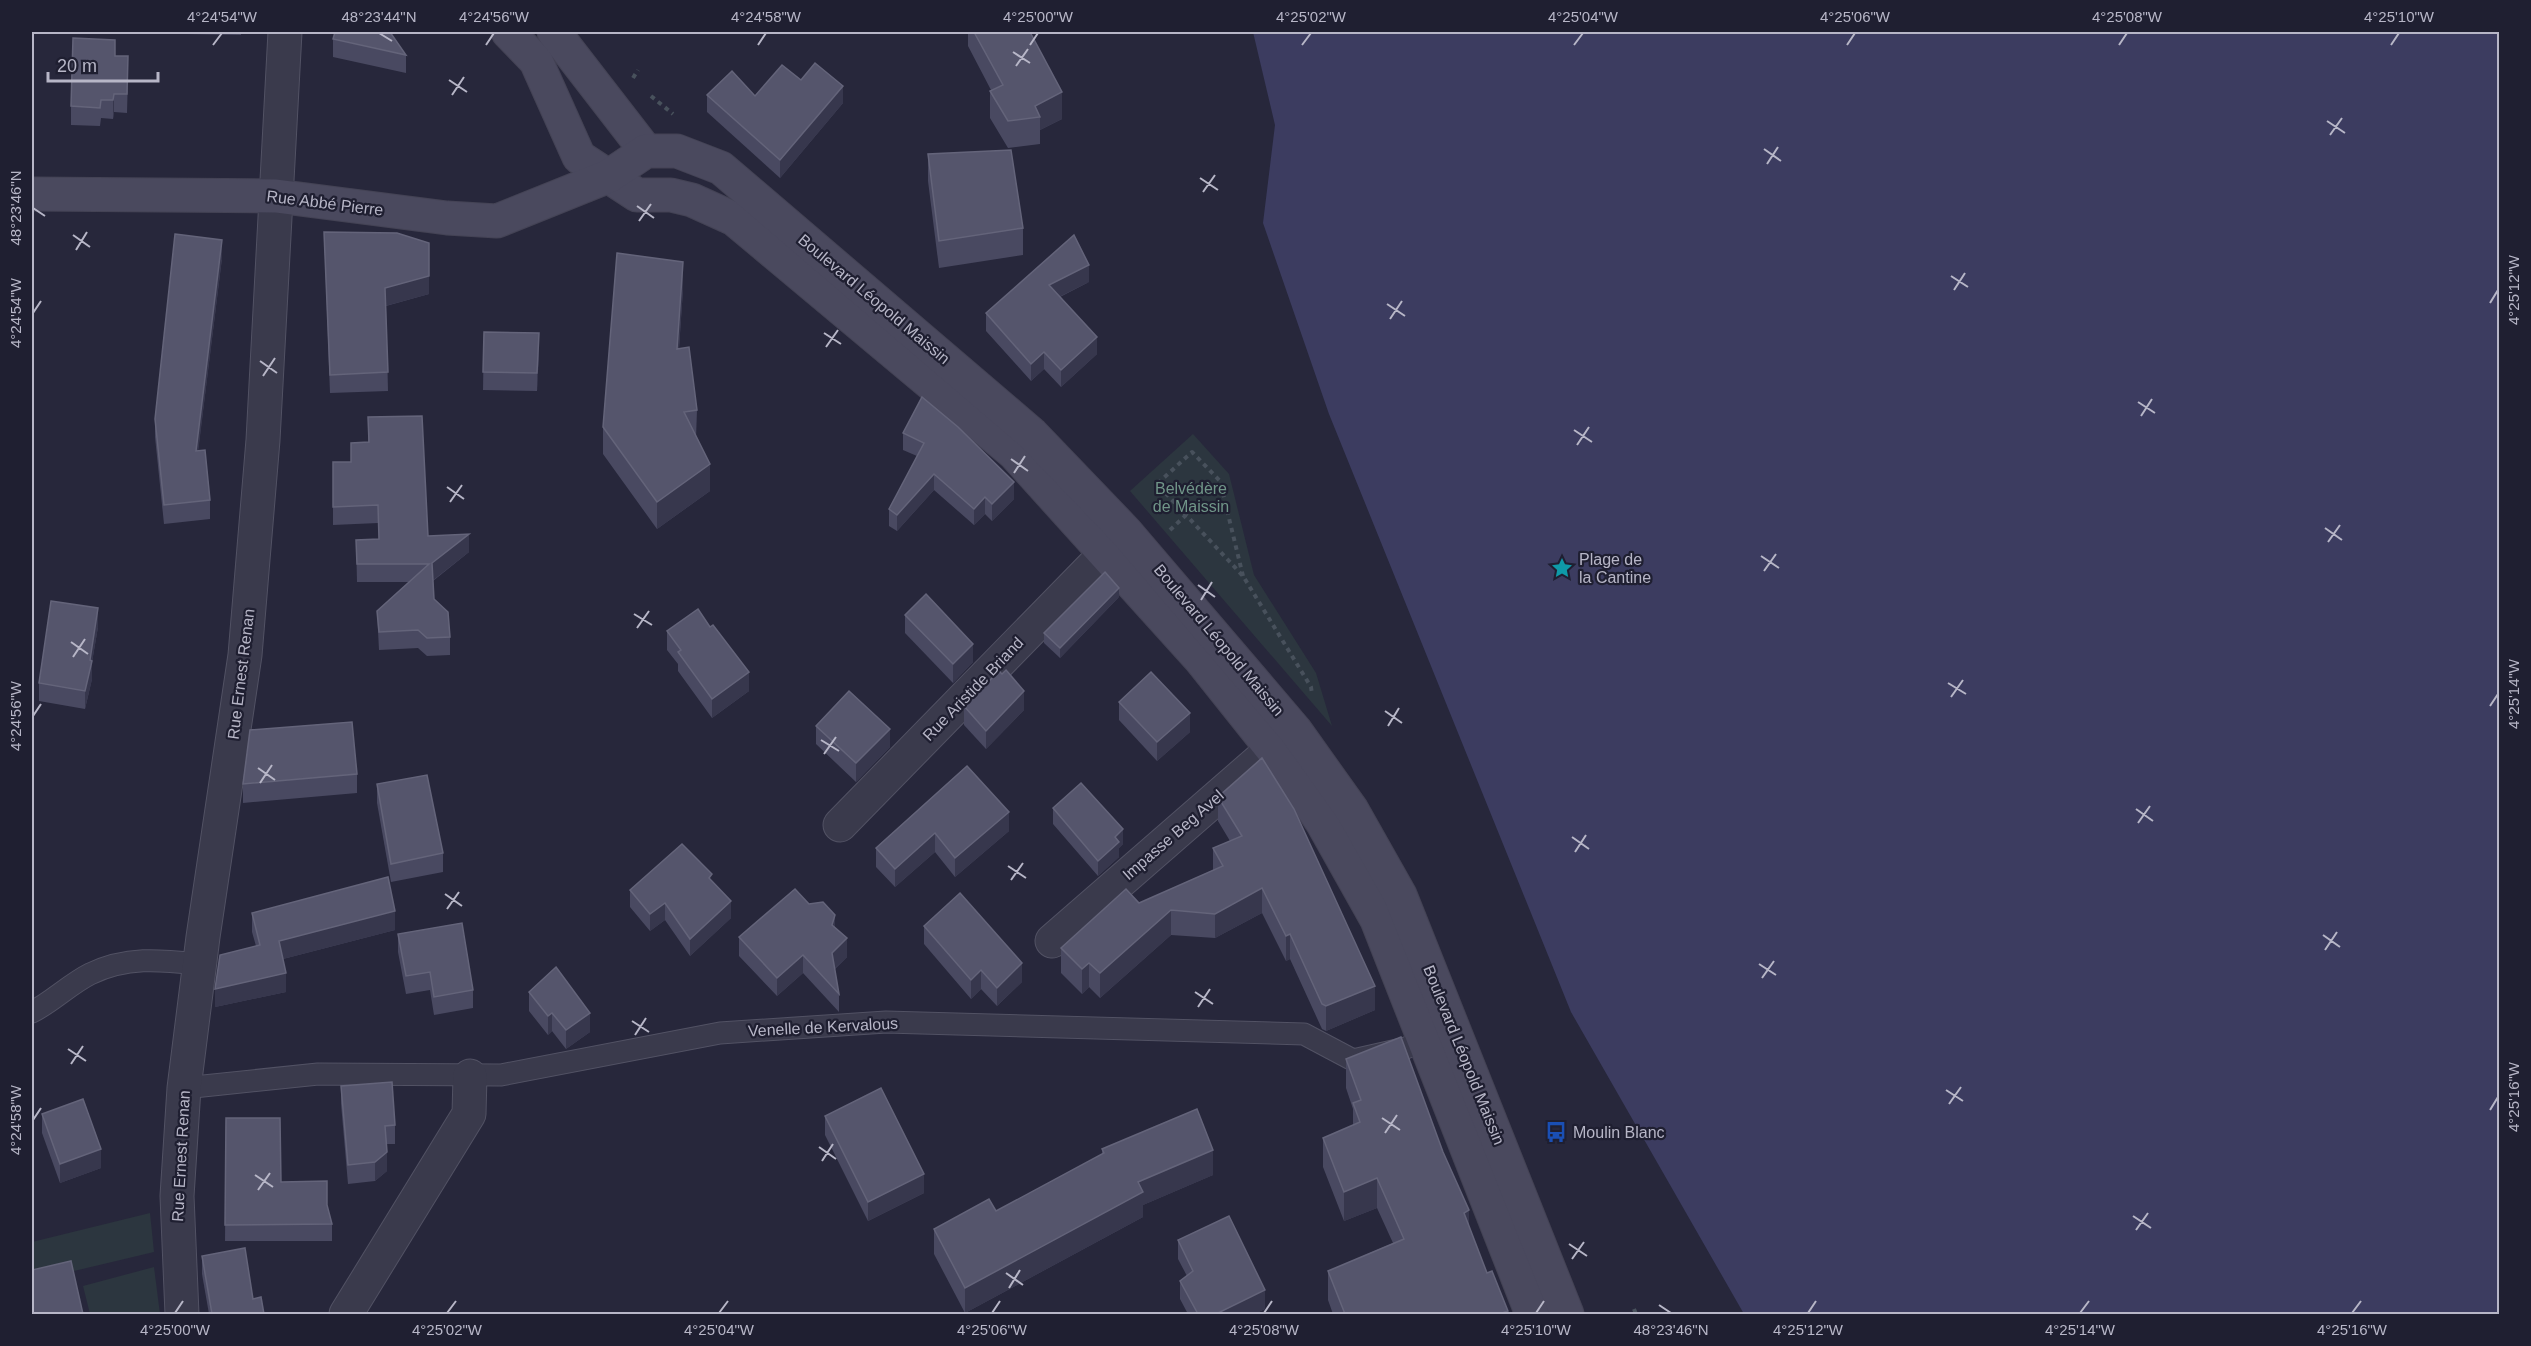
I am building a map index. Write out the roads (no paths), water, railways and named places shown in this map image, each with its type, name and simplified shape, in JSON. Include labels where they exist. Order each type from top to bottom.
[{"type":"street","name":"Rue Ernest Renan","points":[[182,1314],[177,1196],[184,1088],[245,656],[262,452],[285,32]]},
{"type":"street","name":"Boulevard Léopold Maissin","points":[[508,32],[536,61],[579,157],[637,195],[670,195],[692,200],[734,219],[1014,453],[1201,660],[1294,728]]},
{"type":"street","points":[[554,32],[646,151],[609,176]]},
{"type":"street","name":"Boulevard Léopold Maissin","points":[[646,151],[677,151],[721,168],[1032,434],[1126,532],[1294,728],[1322,822],[1439,1033],[1567,1314]]},
{"type":"street","name":"Rue Abbé Pierre","points":[[32,194],[276,196],[447,218],[497,222],[609,176]]},
{"type":"street","name":"Rue Aristide Briand","points":[[840,825],[1105,554]]},
{"type":"street","name":"Impasse Beg Avel","points":[[1052,941],[1294,728]]},
{"type":"street","name":"Boulevard Léopold Maissin","points":[[1439,1033],[1532,1314]]},
{"type":"street","points":[[346,1314],[469,1114],[470,1076]]},
{"type":"lane","points":[[32,1012],[90,974],[114,966],[148,958],[200,964]]},
{"type":"lane","name":"Venelle de Kervalous","points":[[184,1088],[318,1074],[501,1075],[720,1033],[886,1022],[1304,1034],[1353,1060],[1406,1048],[1439,1033]]},
{"type":"water","points":[[1253,32],[2499,32],[2499,1314],[1744,1314],[1571,1012],[1329,414],[1263,223],[1275,125]]},
{"type":"place","name":"Plage de la Cantine","points":[[1562,568]]},
{"type":"place","name":"Moulin Blanc","points":[[1556,1132]]},
{"type":"park label","name":"Belvédère de Maissin","points":[[1191,497]]}]
